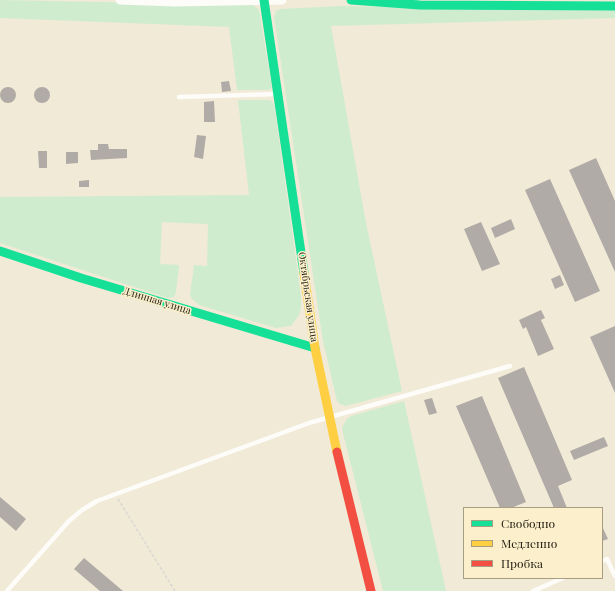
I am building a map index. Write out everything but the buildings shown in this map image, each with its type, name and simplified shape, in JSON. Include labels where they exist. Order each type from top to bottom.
[{"type":"street","points":[[120,0],[175,2],[282,0]]},
{"type":"street","name":"Октябрьская улица","points":[[264,0],[315,348],[346,496],[371,591]]},
{"type":"street","points":[[351,0],[420,5],[615,6]]},
{"type":"street","name":"Длинная улица","points":[[0,251],[81,278],[315,348]]},
{"type":"lane","points":[[179,97],[278,94]]},
{"type":"lane","points":[[7,591],[69,521],[82,510],[97,501],[309,423],[510,366]]},
{"type":"lane","points":[[603,561],[607,559],[615,576]]},
{"type":"lane","points":[[533,591],[561,579]]},
{"type":"path","points":[[116,494],[175,591]]},
{"type":"green space","points":[[0,0],[253,5],[259,10],[272,88],[268,90],[237,90],[229,27],[0,18]]},
{"type":"green space","points":[[341,6],[615,9],[615,18],[331,26],[366,223],[402,391],[346,406],[337,401],[323,341],[274,17],[276,11],[280,9]]},
{"type":"green space","points":[[238,100],[270,100],[274,104],[301,295],[301,308],[299,315],[291,326],[276,328],[199,305],[192,299],[190,295],[194,265],[207,266],[208,224],[162,222],[160,264],[179,265],[176,292],[174,297],[168,298],[0,243],[0,197],[249,195]]},
{"type":"green space","points":[[404,401],[446,591],[383,591],[343,433],[342,428],[347,419],[351,416]]},
{"type":"traffic: fast","points":[[264,0],[304,273]]},
{"type":"traffic: fast","points":[[351,0],[420,5],[615,6]]},
{"type":"traffic: fast","points":[[0,251],[81,278],[315,348]]},
{"type":"traffic: slow","points":[[304,273],[315,348],[337,452]]},
{"type":"traffic: jam","points":[[337,452],[371,591]]}]
